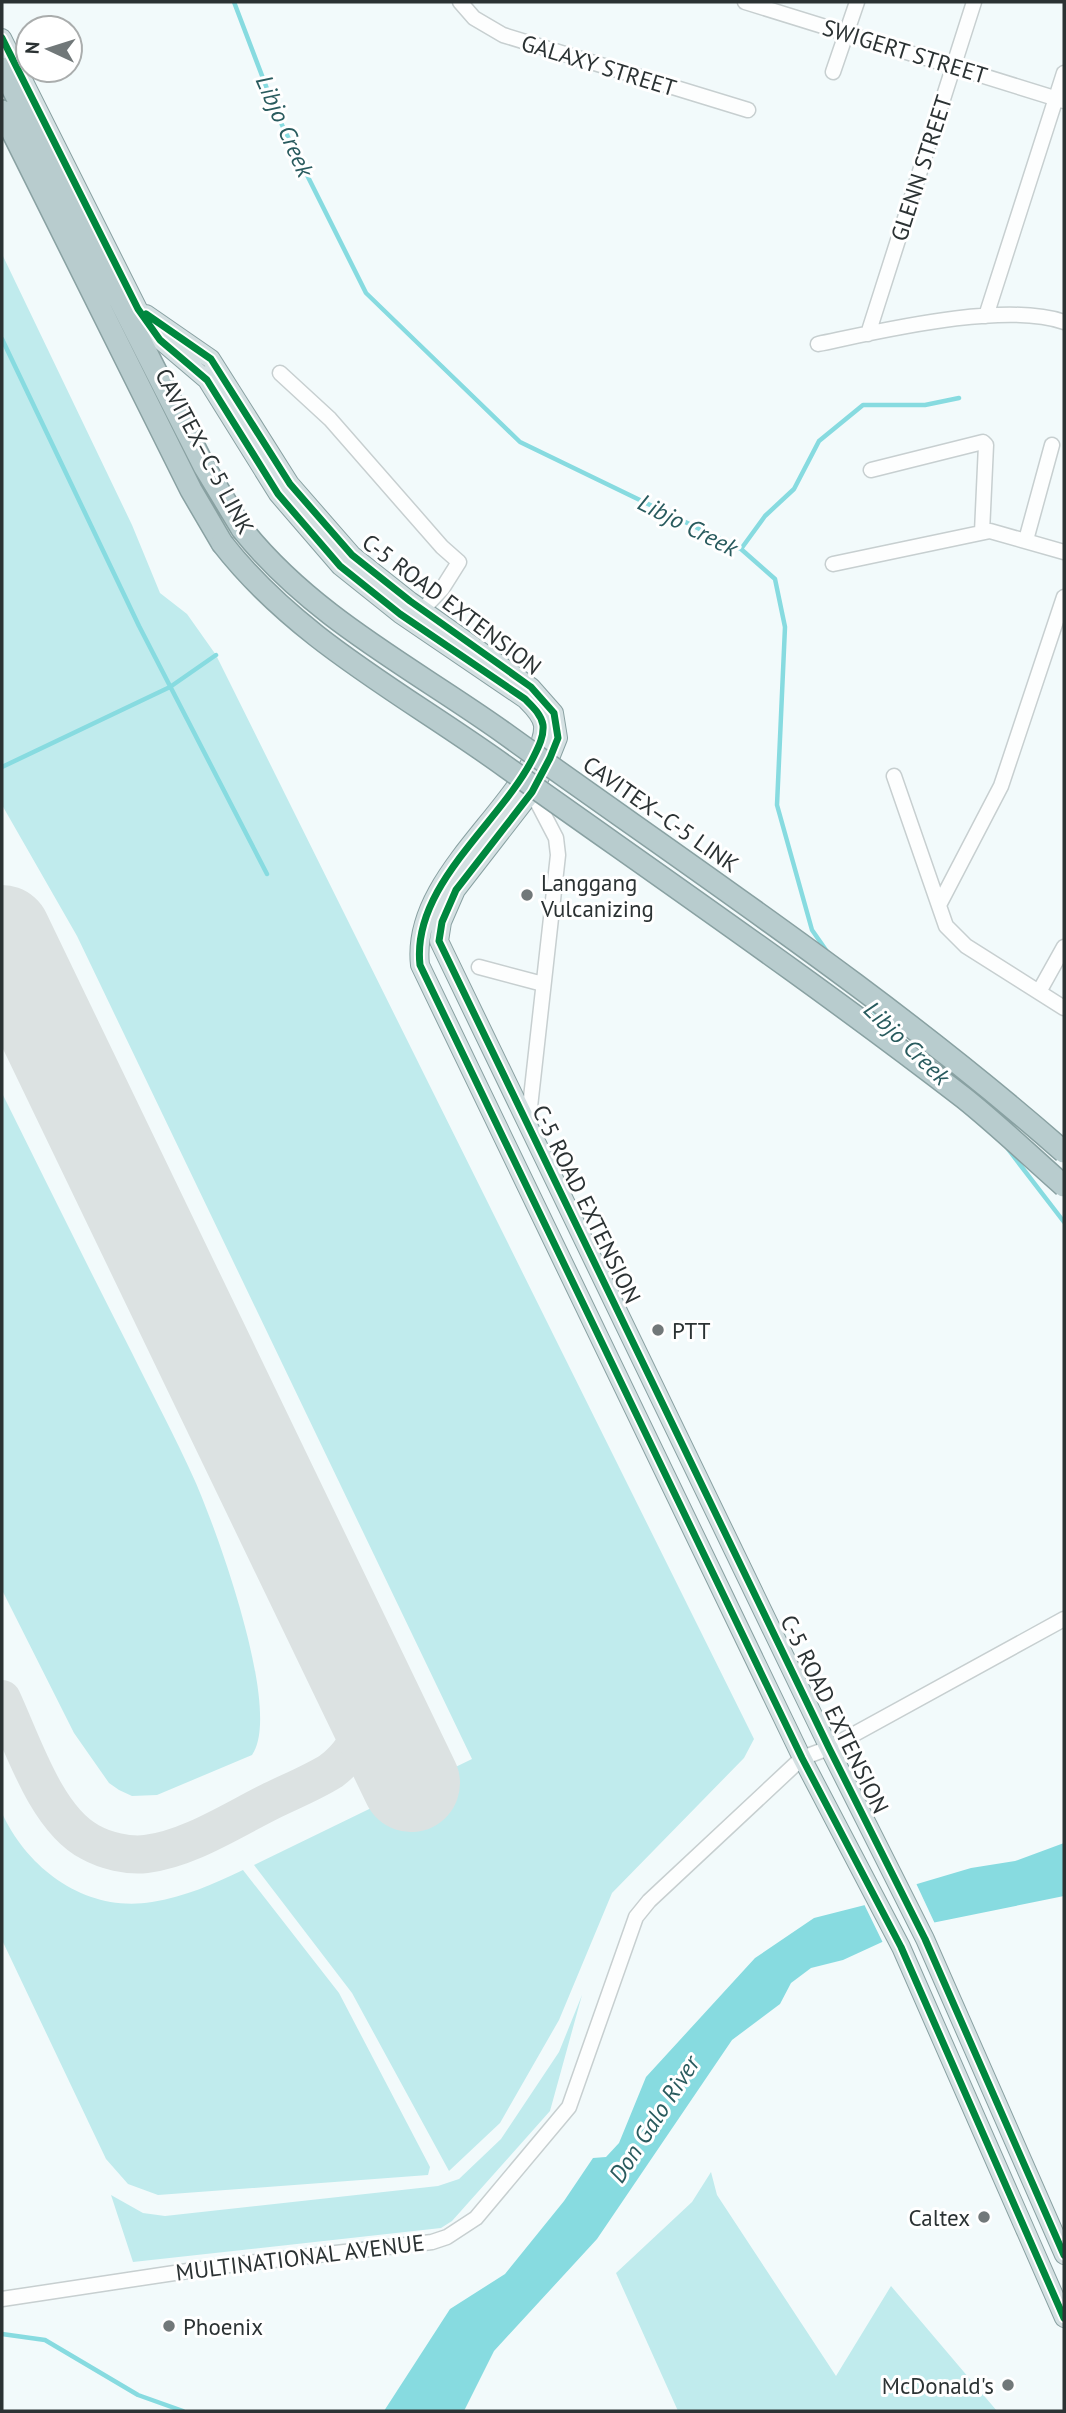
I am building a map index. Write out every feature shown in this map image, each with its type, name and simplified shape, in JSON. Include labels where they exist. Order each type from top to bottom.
[{"type":"highway","name":"CAVITEX–C-5 LINK","points":[[2,68],[204,466],[242,529],[274,568],[310,599],[844,976],[983,1080],[1064,1152]]},
{"type":"highway","name":"CAVITEX–C-5 LINK","points":[[2,111],[191,491],[222,543],[251,579],[298,623],[463,736],[829,997],[966,1100],[1064,1186]]},
{"type":"main road","name":"C-5 ROAD EXTENSION","points":[[2,38],[138,309],[160,340],[192,364],[207,380],[278,494],[340,566],[400,614],[525,699],[539,715],[542,735],[526,772],[459,860],[433,904],[420,939],[420,965],[802,1758],[901,1947],[1060,2294],[1064,2318]]},
{"type":"main road","name":"C-5 ROAD EXTENSION","points":[[138,309],[211,359],[266,449],[312,511],[359,561],[422,610],[525,682],[554,713],[558,731],[556,745],[532,792],[460,884],[442,922],[439,937],[528,1127],[829,1748],[898,1880],[1064,2255]]},
{"type":"street","name":"GALAXY STREET","points":[[460,2],[474,18],[503,35],[748,110]]},
{"type":"street","name":"SWIGERT STREET","points":[[745,2],[1060,100]]},
{"type":"street","points":[[833,72],[857,2]]},
{"type":"street","name":"GLENN STREET","points":[[868,334],[974,2]]},
{"type":"street","points":[[986,316],[1060,100],[1064,73]]},
{"type":"street","points":[[818,344],[986,316],[1045,317],[1064,322]]},
{"type":"street","points":[[280,373],[330,419],[442,547],[459,562],[442,589],[422,610]]},
{"type":"street","points":[[871,470],[983,442],[986,445],[982,532]]},
{"type":"street","points":[[1026,540],[1052,445]]},
{"type":"street","points":[[833,564],[982,532],[998,531],[1064,552]]},
{"type":"street","points":[[939,905],[1001,786],[1064,597]]},
{"type":"street","points":[[894,776],[946,926],[965,946],[1040,990],[1064,1008]]},
{"type":"street","points":[[528,1127],[558,855],[556,838],[532,792]]},
{"type":"street","points":[[1040,990],[1064,947]]},
{"type":"street","points":[[479,967],[542,985]]},
{"type":"street","name":"MULTINATIONAL AVENUE","points":[[2,2299],[195,2270],[432,2242],[461,2229],[476,2218],[569,2107],[636,1917],[649,1901],[802,1758],[829,1748],[1064,1619]]},
{"type":"shaded area","points":[[2,254],[132,525],[160,593],[187,614],[216,655],[754,1739],[744,1758],[612,1893],[559,2020],[500,2123],[449,2171],[352,1993],[254,1865],[472,1759],[77,936],[2,805]]},
{"type":"shaded area","points":[[2,1093],[195,1481],[231,1578],[253,1662],[259,1701],[259,1733],[252,1755],[157,1795],[132,1796],[109,1783],[74,1733],[2,1590]]},
{"type":"shaded area","points":[[2,1813],[27,1853],[44,1869],[62,1883],[105,1901],[128,1904],[164,1900],[199,1889],[243,1870],[339,1993],[430,2167],[428,2175],[158,2195],[128,2184],[106,2159],[2,1940]]},
{"type":"shaded area","points":[[582,1995],[550,2111],[452,2221],[441,2228],[133,2262],[111,2195],[143,2213],[165,2216],[438,2186],[459,2179],[501,2139],[559,2052]]},
{"type":"shaded area","points":[[711,2172],[717,2195],[836,2376],[891,2286],[997,2411],[678,2411],[616,2273],[692,2202]]},
{"type":"water","points":[[1064,1843],[1064,1896],[917,1926],[843,1960],[811,1968],[791,1983],[780,2004],[732,2040],[597,2239],[494,2351],[464,2411],[384,2411],[450,2309],[505,2274],[564,2201],[593,2158],[606,2157],[619,2143],[646,2077],[755,1958],[814,1918],[865,1905],[917,1884],[971,1868],[1015,1861]]},
{"type":"pier","points":[[915,1881],[936,1926],[918,1929],[884,1945],[863,1902]]},
{"type":"waterway","name":"Libjo Creek","points":[[234,2],[277,115],[366,293],[520,442],[741,549],[775,579],[785,627],[777,805],[812,930],[828,953]]},
{"type":"waterway","points":[[2,339],[139,626],[267,874]]},
{"type":"waterway","points":[[741,549],[765,516],[794,489],[819,441],[863,405],[925,405],[959,398]]},
{"type":"waterway","points":[[2,767],[170,687],[216,655]]},
{"type":"waterway","name":"Libjo Creek","points":[[874,1011],[906,1042]]},
{"type":"waterway","name":"Libjo Creek","points":[[1008,1149],[1064,1222]]},
{"type":"waterway","name":"Don Galo River","points":[[2,2334],[45,2340],[138,2395],[183,2411]]},
{"type":"taxiway","points":[[2,1699],[37,1778],[60,1816],[74,1831],[96,1845],[125,1853],[146,1854],[178,1846],[209,1833],[316,1780],[340,1763],[353,1748],[361,1727],[362,1705],[352,1660]]},
{"type":"runway","points":[[2,934],[411,1783]]},
{"type":"cycle path","points":[[2,38],[138,309],[160,340],[207,380],[278,494],[340,566],[400,614],[525,699],[540,717],[543,733],[520,781],[462,855],[430,908],[421,936],[420,965],[802,1758],[901,1947],[1064,2318]]},
{"type":"cycle path","points":[[146,314],[211,359],[290,484],[352,555],[410,601],[531,687],[554,713],[558,738],[550,758],[532,792],[456,890],[442,922],[439,941],[829,1748],[925,1939],[1064,2255]]},
{"type":"place","name":"Langgang Vulcanizing","points":[[527,895]]},
{"type":"place","name":"PTT","points":[[658,1330]]},
{"type":"place","name":"Caltex","points":[[984,2217]]},
{"type":"place","name":"Phoenix","points":[[169,2326]]},
{"type":"place","name":"McDonald's","points":[[1008,2385]]}]
